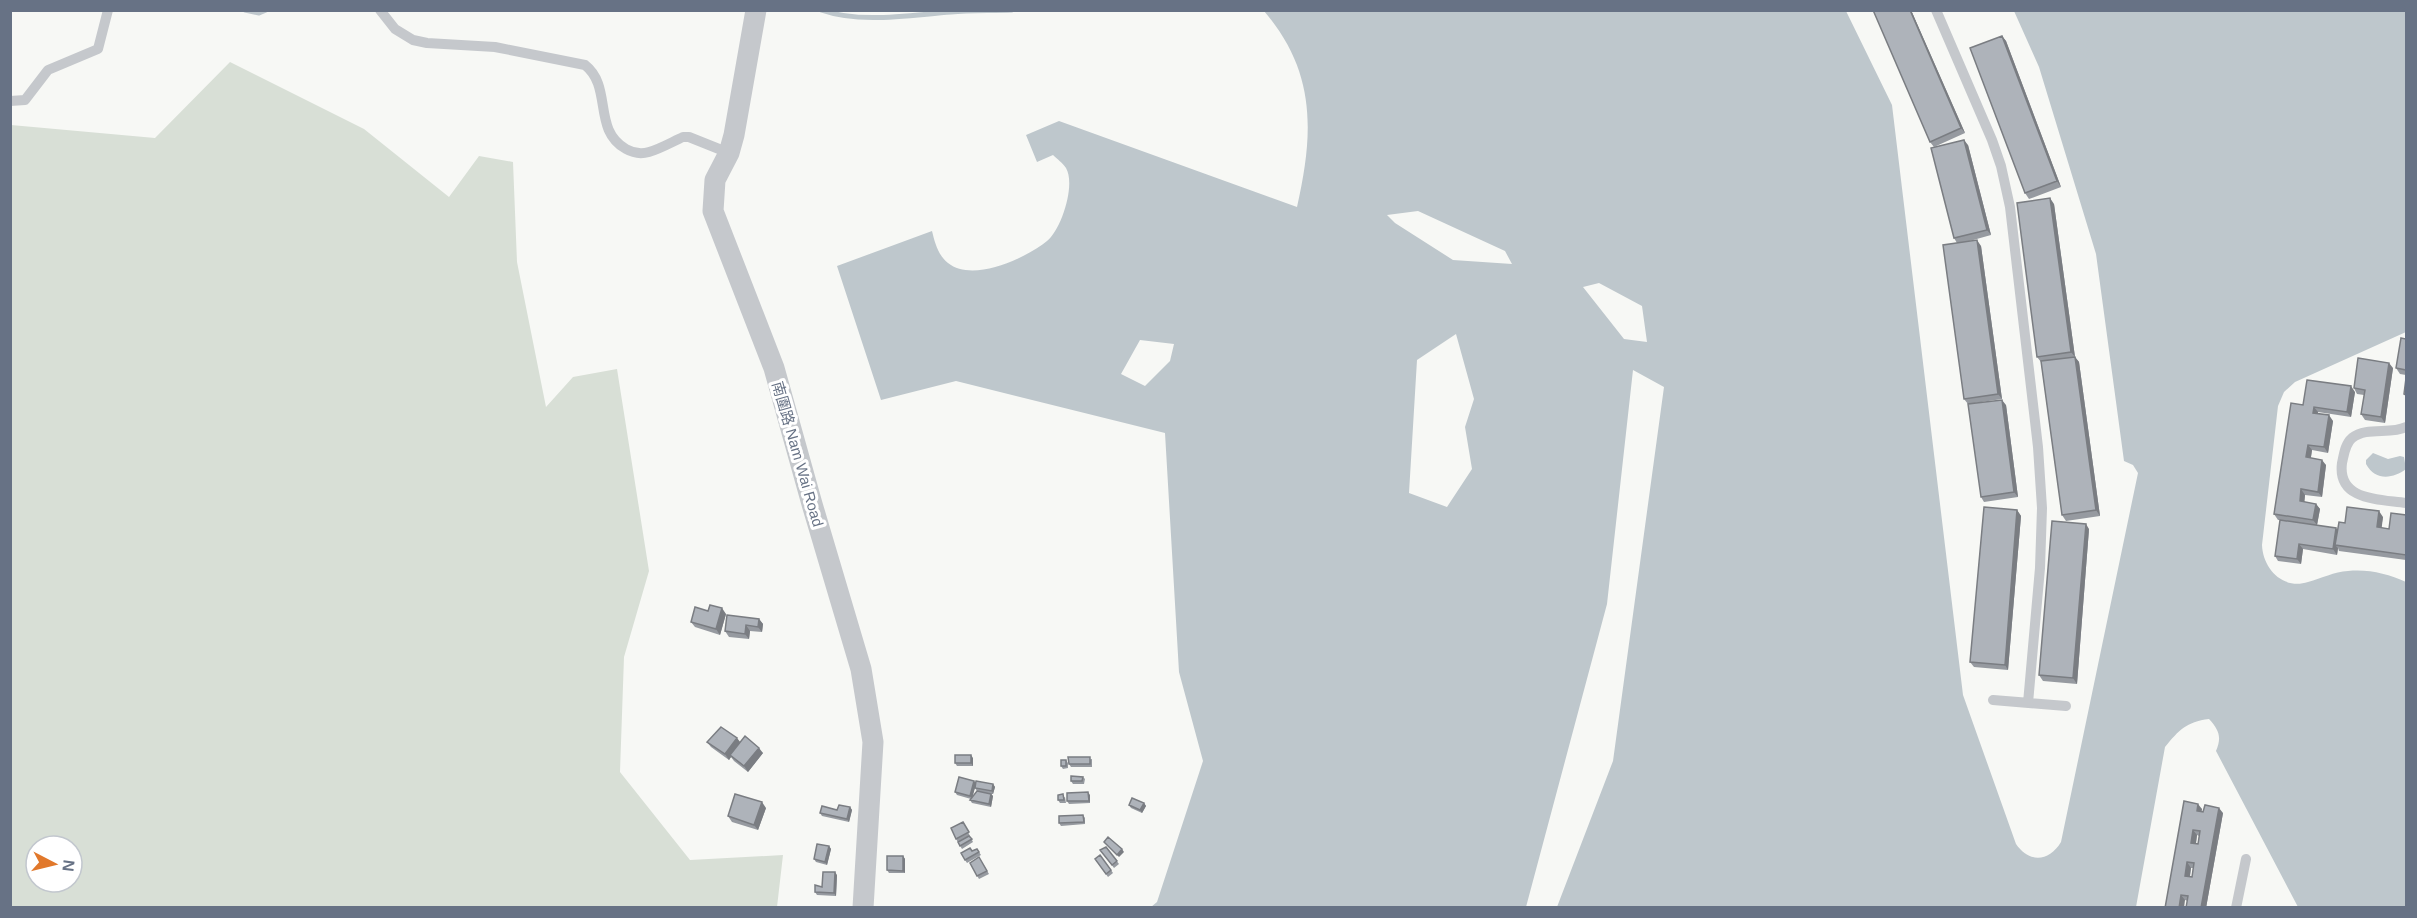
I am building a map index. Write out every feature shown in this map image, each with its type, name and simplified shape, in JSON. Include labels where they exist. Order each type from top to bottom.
[{"type":"street","name":"南圍路 Nam Wai Road","points":[[756,10],[729,153],[715,180],[713,211],[774,368],[861,669],[873,742],[862,908]]},
{"type":"lane","points":[[10,101],[25,100],[48,70],[98,49],[108,10]]},
{"type":"lane","points":[[380,10],[395,29],[413,40],[426,43],[495,47],[585,65],[593,72],[599,85],[608,130],[617,144],[632,152],[647,152],[683,137],[689,137],[729,153]]},
{"type":"lane","points":[[1936,10],[1992,140],[2001,166],[2010,207],[2041,487],[2040,558],[2028,703]]},
{"type":"lane","points":[[2406,427],[2396,431],[2361,433],[2353,437],[2344,452],[2341,470],[2346,485],[2358,496],[2406,503]]},
{"type":"lane","points":[[1993,700],[2067,706]]},
{"type":"lane","points":[[2236,908],[2246,859]]},
{"type":"shaded area","points":[[1264,11],[1846,11],[1892,105],[1963,695],[2016,844],[2027,855],[2039,858],[2051,853],[2061,842],[2138,473],[2133,465],[2124,461],[2096,254],[2039,67],[2014,11],[2406,11],[2406,332],[2295,382],[2284,392],[2278,406],[2262,545],[2263,554],[2270,569],[2276,576],[2290,583],[2299,584],[2338,573],[2356,571],[2378,573],[2406,582],[2406,907],[2298,907],[2216,751],[2219,742],[2218,734],[2209,719],[2194,722],[2184,728],[2165,747],[2136,907],[1557,907],[1613,761],[1664,387],[1633,370],[1607,604],[1526,907],[1151,907],[1157,902],[1203,761],[1179,672],[1165,433],[956,381],[881,400],[837,266],[932,231],[942,256],[948,263],[971,270],[999,266],[1038,248],[1052,235],[1062,218],[1068,196],[1069,176],[1065,166],[1053,155],[1037,162],[1026,135],[1059,121],[1297,207],[1306,153],[1308,128],[1306,104],[1302,80],[1281,34]],"holes":[[[1418,211],[1505,251],[1512,264],[1453,260],[1395,223],[1387,215]],[[1599,283],[1642,306],[1647,342],[1624,339],[1583,287]],[[1456,334],[1474,399],[1465,427],[1472,469],[1447,507],[1409,493],[1417,360]],[[1140,340],[1174,344],[1170,361],[1145,386],[1121,374]]]},
{"type":"shaded area","points":[[230,62],[364,129],[449,197],[479,156],[513,162],[517,262],[546,407],[573,377],[617,369],[649,571],[624,657],[620,772],[690,860],[783,855],[777,907],[11,907],[11,125],[155,138]]},
{"type":"shaded area","points":[[2373,453],[2388,459],[2404,457],[2406,469],[2396,475],[2379,476],[2366,464],[2366,460]]},
{"type":"building","points":[[1873,10],[1910,10],[1961,128],[1930,142]]},
{"type":"building","points":[[2002,36],[2057,181],[2025,193],[1970,48]]},
{"type":"building","points":[[1964,140],[1987,230],[1954,238],[1931,148]]},
{"type":"building","points":[[2050,198],[2071,352],[2037,357],[2017,203]]},
{"type":"building","points":[[1977,240],[1998,394],[1964,399],[1943,245]]},
{"type":"building","points":[[2401,338],[2406,339],[2406,370],[2396,368]]},
{"type":"building","points":[[2075,357],[2096,510],[2062,515],[2041,361]]},
{"type":"building","points":[[2358,358],[2389,363],[2381,417],[2361,414],[2365,390],[2354,388]]},
{"type":"building","points":[[2307,380],[2351,386],[2347,412],[2314,407],[2313,413],[2329,415],[2324,447],[2308,445],[2306,457],[2322,460],[2318,492],[2301,489],[2300,501],[2316,504],[2313,520],[2274,514],[2291,403],[2303,405]]},
{"type":"building","points":[[2002,400],[2014,492],[1981,497],[1968,404]]},
{"type":"building","points":[[1984,507],[2017,510],[2005,665],[1970,662]]},
{"type":"building","points":[[2347,507],[2379,511],[2377,527],[2389,529],[2391,513],[2406,515],[2406,555],[2335,545],[2339,522],[2345,523]]},
{"type":"building","points":[[2280,520],[2336,528],[2333,549],[2299,544],[2297,559],[2275,556]]},
{"type":"building","points":[[2052,521],[2086,524],[2073,678],[2039,675]]},
{"type":"building","points":[[710,605],[722,608],[716,629],[691,622],[695,607],[708,611]]},
{"type":"building","points":[[727,615],[759,619],[758,627],[746,625],[745,634],[725,631]]},
{"type":"building","points":[[721,727],[737,738],[725,754],[707,742]]},
{"type":"building","points":[[745,736],[759,748],[744,766],[730,755]]},
{"type":"building","points":[[955,755],[971,755],[971,763],[955,763]]},
{"type":"building","points":[[1068,757],[1090,757],[1090,764],[1069,764]]},
{"type":"building","points":[[1061,760],[1066,760],[1066,766],[1061,766]]},
{"type":"building","points":[[1071,776],[1083,777],[1082,781],[1071,781]]},
{"type":"building","points":[[959,777],[974,781],[970,796],[955,792]]},
{"type":"building","points":[[976,781],[993,784],[992,791],[975,788]]},
{"type":"building","points":[[977,791],[991,794],[989,804],[970,800]]},
{"type":"building","points":[[1088,792],[1089,801],[1067,801],[1067,793]]},
{"type":"building","points":[[735,794],[762,802],[754,825],[728,816]]},
{"type":"building","points":[[1063,794],[1064,800],[1058,800],[1058,795]]},
{"type":"building","points":[[1132,798],[1144,803],[1140,810],[1129,805]]},
{"type":"building","points":[[2184,801],[2198,804],[2197,811],[2203,812],[2205,805],[2219,808],[2201,908],[2186,908],[2188,896],[2181,895],[2179,908],[2165,908]],"holes":[[[2193,830],[2200,831],[2198,844],[2191,843]],[[2187,862],[2194,863],[2192,877],[2185,876]]]},
{"type":"building","points":[[839,805],[850,807],[847,819],[820,813],[822,806],[837,810]]},
{"type":"building","points":[[1083,815],[1084,822],[1059,823],[1059,816]]},
{"type":"building","points":[[963,822],[969,832],[956,839],[951,828]]},
{"type":"building","points":[[969,836],[972,839],[960,846],[958,842]]},
{"type":"building","points":[[1108,837],[1122,849],[1117,855],[1104,842]]},
{"type":"building","points":[[817,844],[829,846],[825,862],[814,859]]},
{"type":"building","points":[[1106,847],[1117,861],[1112,865],[1100,850]]},
{"type":"building","points":[[970,848],[972,851],[977,849],[979,852],[965,860],[961,853]]},
{"type":"building","points":[[1100,855],[1111,870],[1106,874],[1095,859]]},
{"type":"building","points":[[887,856],[903,856],[903,871],[887,870]]},
{"type":"building","points":[[979,857],[987,871],[977,876],[970,863]]},
{"type":"building","points":[[823,872],[835,872],[834,893],[815,892],[815,885],[822,887]]},
{"type":"waterway","points":[[245,10],[259,13],[266,10]]},
{"type":"waterway","points":[[821,10],[852,17],[869,18],[959,11],[1012,10]]}]
